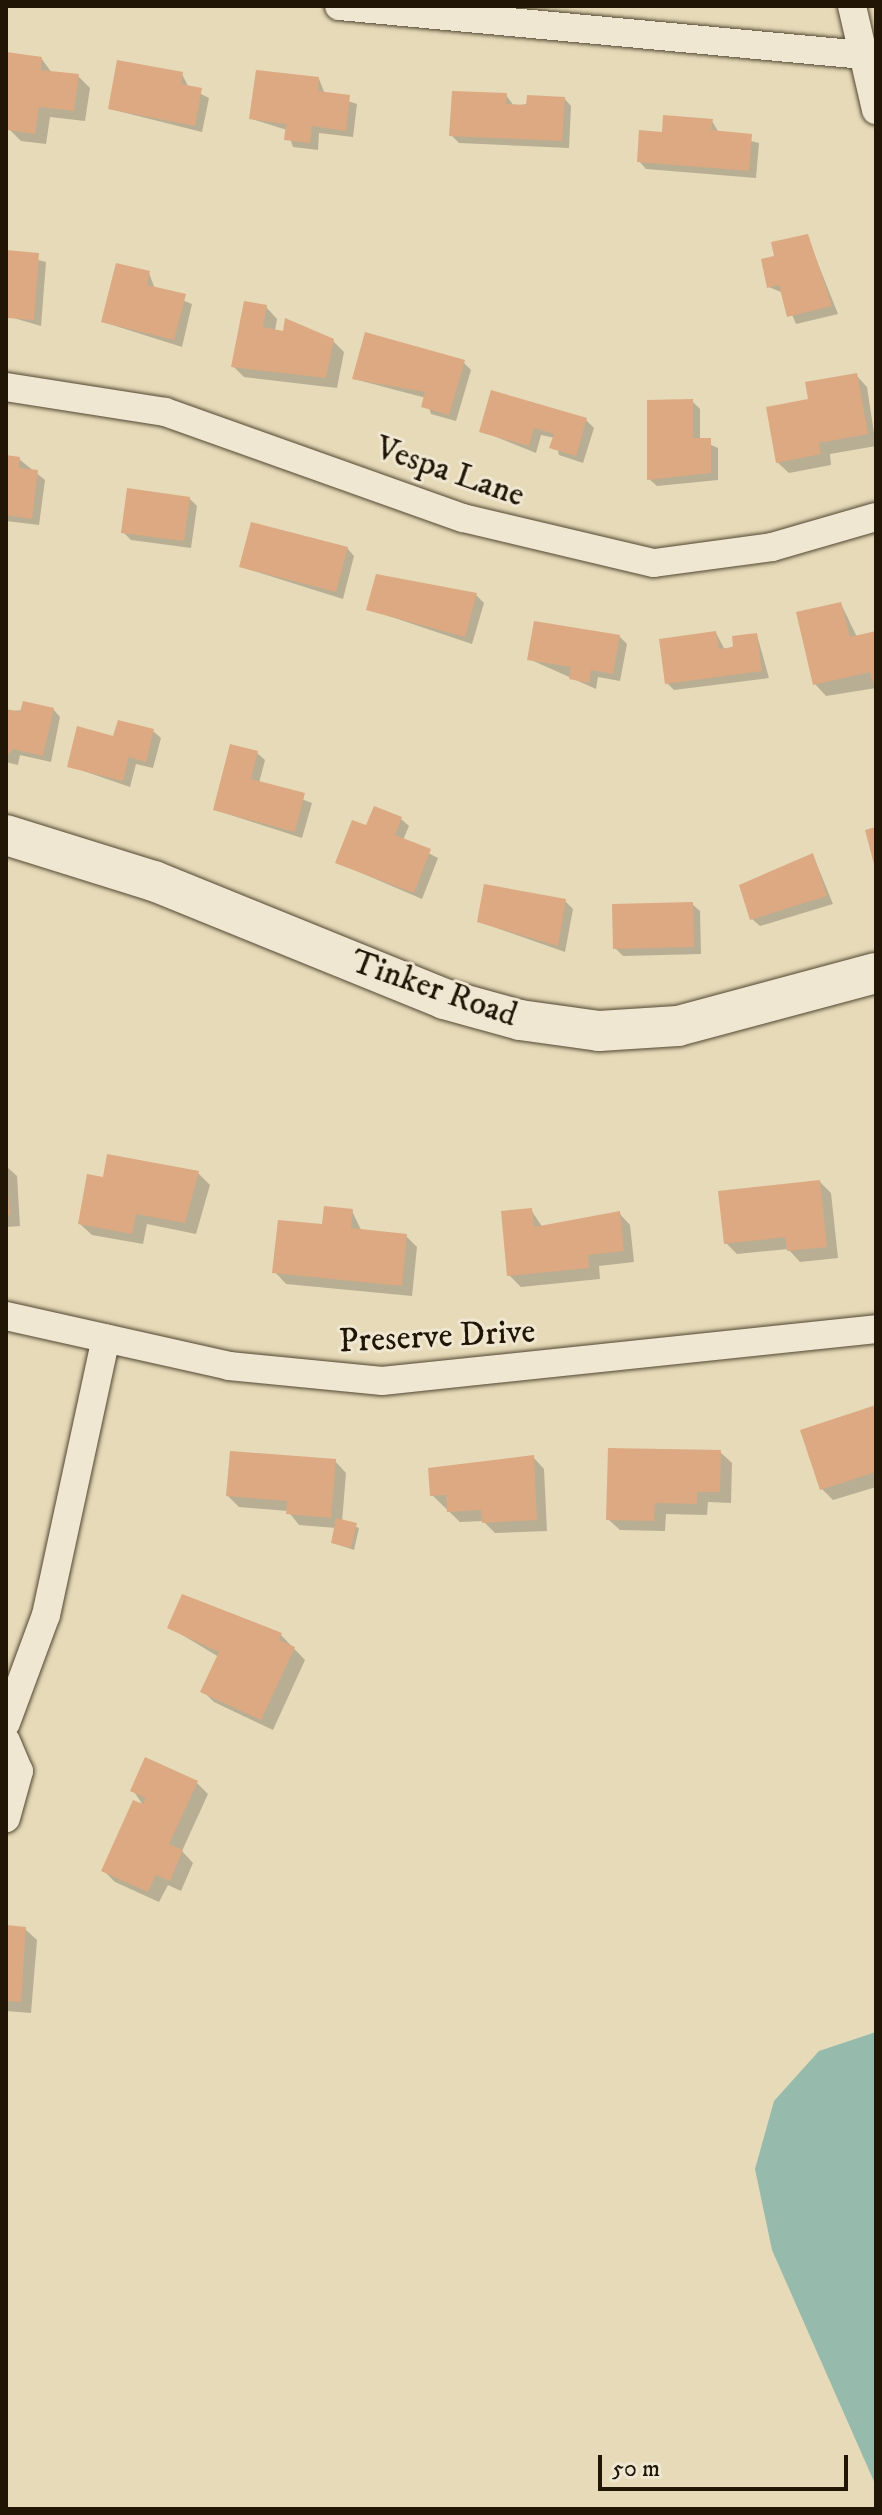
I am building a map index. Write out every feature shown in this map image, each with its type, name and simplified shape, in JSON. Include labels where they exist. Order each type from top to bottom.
[{"type":"street","points":[[339,6],[863,55]]},
{"type":"street","points":[[852,6],[876,110]]},
{"type":"street","name":"Vespa Lane","points":[[6,387],[165,412],[463,518],[654,563],[772,547],[876,517]]},
{"type":"street","name":"Tinker Road","points":[[6,835],[154,881],[444,999],[520,1020],[599,1031],[678,1026],[876,973]]},
{"type":"street","name":"Preserve Drive","points":[[6,1316],[229,1366],[382,1381],[876,1329]]},
{"type":"street","points":[[6,1723],[46,1615],[106,1338]]},
{"type":"street","points":[[6,1741],[19,1771],[6,1818]]},
{"type":"shaded area","points":[[876,2032],[876,2486],[772,2250],[755,2169],[774,2101],[819,2051]]},
{"type":"building","points":[[6,52],[42,57],[41,70],[79,74],[74,111],[39,107],[35,134],[7,130]]},
{"type":"building","points":[[117,60],[183,72],[181,84],[202,88],[195,126],[108,109]]},
{"type":"building","points":[[256,70],[319,77],[318,91],[350,95],[346,131],[312,126],[310,143],[284,140],[286,124],[249,119]]},
{"type":"building","points":[[452,91],[507,93],[506,104],[526,105],[527,95],[565,97],[562,141],[449,136]]},
{"type":"building","points":[[663,115],[713,119],[711,130],[752,134],[749,171],[637,162],[639,130],[662,132]]},
{"type":"building","points":[[808,234],[832,306],[787,317],[779,285],[767,288],[761,259],[774,256],[771,242]]},
{"type":"building","points":[[6,250],[39,253],[34,320],[8,318]]},
{"type":"building","points":[[116,263],[150,271],[147,285],[186,294],[174,340],[101,322]]},
{"type":"building","points":[[244,301],[267,305],[263,327],[283,331],[285,318],[334,339],[326,378],[231,367]]},
{"type":"building","points":[[365,332],[465,360],[449,415],[421,407],[425,392],[352,379]]},
{"type":"building","points":[[857,373],[868,434],[819,443],[821,454],[776,463],[766,407],[808,399],[805,382]]},
{"type":"building","points":[[491,390],[587,418],[576,456],[549,448],[554,434],[534,428],[529,446],[479,432]]},
{"type":"building","points":[[693,399],[693,438],[711,438],[711,473],[647,480],[647,400]]},
{"type":"building","points":[[6,455],[20,457],[19,468],[38,470],[32,519],[6,515]]},
{"type":"building","points":[[127,488],[190,497],[184,541],[121,533]]},
{"type":"building","points":[[251,522],[348,547],[336,592],[239,567]]},
{"type":"building","points":[[376,574],[477,593],[465,637],[366,610]]},
{"type":"building","points":[[841,602],[850,637],[876,631],[876,691],[870,672],[813,685],[796,612]]},
{"type":"building","points":[[534,621],[620,635],[613,674],[591,670],[589,683],[569,679],[571,667],[527,660]]},
{"type":"building","points":[[716,631],[719,649],[733,647],[732,636],[757,633],[762,671],[665,684],[659,639]]},
{"type":"building","points":[[23,701],[54,708],[43,756],[13,749],[6,757],[6,709],[20,712]]},
{"type":"building","points":[[118,720],[154,729],[146,762],[129,757],[123,781],[67,767],[77,726],[113,736]]},
{"type":"building","points":[[230,744],[258,751],[251,779],[305,793],[295,832],[213,810]]},
{"type":"building","points":[[374,806],[402,817],[395,835],[431,849],[414,893],[335,863],[352,820],[366,825]]},
{"type":"building","points":[[876,827],[876,868],[875,868],[865,830]]},
{"type":"building","points":[[813,853],[827,896],[750,920],[739,885]]},
{"type":"building","points":[[484,884],[566,899],[558,946],[477,922]]},
{"type":"building","points":[[693,902],[694,947],[613,949],[612,904]]},
{"type":"building","points":[[107,1154],[199,1171],[185,1223],[136,1214],[132,1234],[78,1224],[87,1174],[103,1177]]},
{"type":"building","points":[[820,1180],[827,1247],[787,1251],[785,1237],[724,1244],[718,1191]]},
{"type":"building","points":[[6,1193],[10,1215],[6,1215]]},
{"type":"building","points":[[324,1206],[353,1209],[351,1228],[407,1234],[402,1286],[272,1273],[278,1220],[322,1224]]},
{"type":"building","points":[[532,1208],[534,1227],[620,1211],[624,1251],[588,1255],[589,1268],[507,1276],[501,1211]]},
{"type":"building","points":[[876,1405],[876,1472],[820,1490],[800,1430]]},
{"type":"building","points":[[608,1448],[721,1450],[720,1492],[697,1492],[697,1504],[655,1503],[654,1521],[606,1520]]},
{"type":"building","points":[[230,1451],[336,1459],[331,1518],[286,1514],[287,1501],[226,1496]]},
{"type":"building","points":[[534,1455],[537,1520],[482,1523],[481,1510],[447,1512],[446,1495],[430,1496],[428,1468]]},
{"type":"building","points":[[336,1518],[357,1523],[351,1548],[331,1543]]},
{"type":"building","points":[[182,1594],[282,1633],[279,1640],[295,1647],[261,1720],[200,1692],[219,1652],[167,1628]]},
{"type":"building","points":[[145,1757],[198,1781],[169,1844],[183,1850],[170,1881],[156,1875],[148,1892],[101,1871],[133,1800],[143,1804],[146,1798],[130,1791]]},
{"type":"building","points":[[6,1925],[26,1927],[21,2002],[6,2001]]}]
